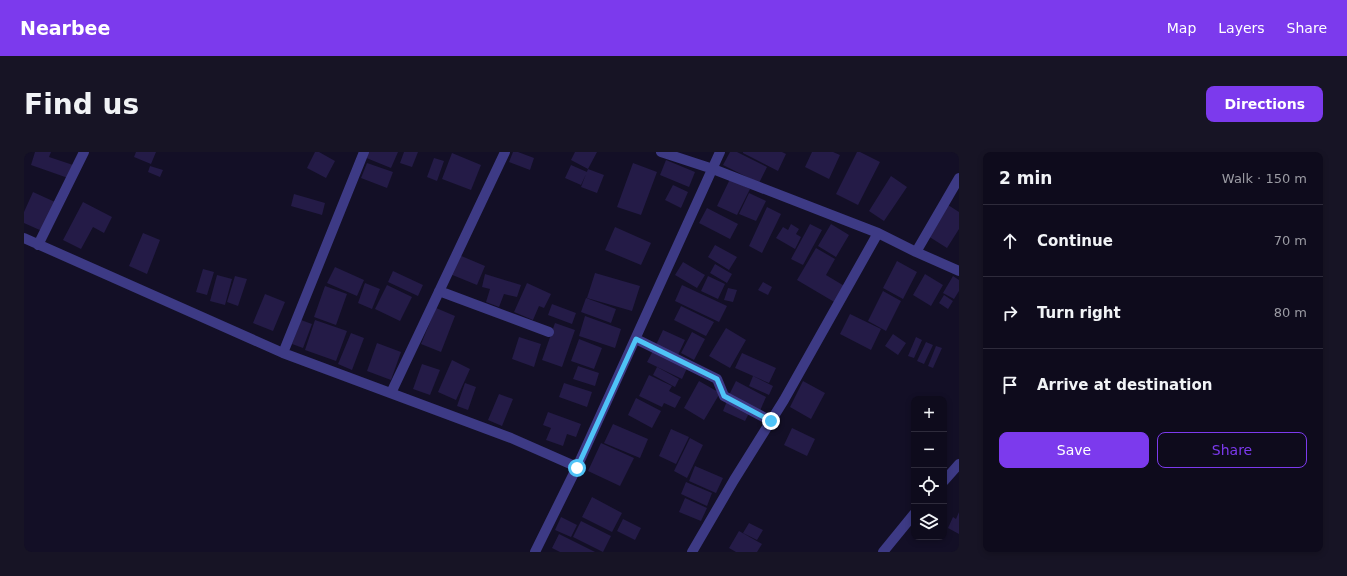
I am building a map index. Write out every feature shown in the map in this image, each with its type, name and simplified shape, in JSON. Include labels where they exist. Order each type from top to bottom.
[{"type":"street","points":[[38,246],[84,152]]},
{"type":"street","points":[[283,353],[364,152]]},
{"type":"street","points":[[391,393],[505,152]]},
{"type":"street","points":[[661,152],[878,233],[959,271]]},
{"type":"street","points":[[535,552],[577,468],[720,152]]},
{"type":"street","points":[[916,252],[959,178]]},
{"type":"street","points":[[692,552],[734,480],[784,400],[878,233]]},
{"type":"street","points":[[24,238],[38,246],[283,353],[512,438],[577,468]]},
{"type":"street","points":[[439,291],[549,332]]},
{"type":"street","points":[[636,339],[717,379],[724,396],[771,421]]},
{"type":"street","points":[[947,478],[959,464]]},
{"type":"street","points":[[883,552],[911,518]]},
{"type":"building","points":[[35,152],[51,152],[49,157],[73,165],[68,178],[31,165]]},
{"type":"building","points":[[136,152],[156,152],[151,164],[134,157]]},
{"type":"building","points":[[315,152],[319,152],[335,161],[326,178],[307,168]]},
{"type":"building","points":[[366,152],[398,152],[391,168],[364,157]]},
{"type":"building","points":[[404,152],[418,152],[412,167],[400,163]]},
{"type":"building","points":[[513,152],[518,152],[534,158],[530,170],[509,162]]},
{"type":"building","points":[[575,152],[597,152],[588,169],[571,160]]},
{"type":"building","points":[[730,152],[737,152],[767,167],[759,183],[723,165]]},
{"type":"building","points":[[743,152],[782,152],[786,154],[778,171]]},
{"type":"building","points":[[812,152],[833,152],[840,155],[829,179],[805,167]]},
{"type":"building","points":[[857,152],[880,162],[858,205],[836,194]]},
{"type":"building","points":[[452,153],[481,165],[471,190],[442,179]]},
{"type":"building","points":[[434,158],[444,161],[437,181],[427,177]]},
{"type":"building","points":[[666,160],[695,172],[689,187],[660,175]]},
{"type":"building","points":[[367,163],[393,172],[387,188],[361,178]]},
{"type":"building","points":[[633,163],[657,172],[641,215],[617,207]]},
{"type":"building","points":[[571,165],[587,172],[581,185],[565,178]]},
{"type":"building","points":[[150,166],[163,170],[160,177],[148,172]]},
{"type":"building","points":[[588,169],[604,175],[597,193],[581,187]]},
{"type":"building","points":[[891,176],[907,187],[884,221],[869,211]]},
{"type":"building","points":[[730,179],[750,189],[737,215],[717,206]]},
{"type":"building","points":[[673,185],[688,192],[681,208],[665,200]]},
{"type":"building","points":[[33,192],[55,202],[42,231],[24,223],[24,212]]},
{"type":"building","points":[[749,193],[766,201],[756,221],[739,214]]},
{"type":"building","points":[[294,194],[325,203],[322,215],[291,206]]},
{"type":"building","points":[[83,202],[112,217],[104,233],[93,227],[81,249],[63,240]]},
{"type":"building","points":[[948,205],[959,212],[959,229],[947,248],[928,236]]},
{"type":"building","points":[[767,207],[781,214],[762,253],[749,246]]},
{"type":"building","points":[[707,208],[738,224],[730,239],[699,223]]},
{"type":"building","points":[[791,224],[799,229],[796,234],[801,237],[795,249],[776,238],[783,227],[788,230]]},
{"type":"building","points":[[810,224],[822,230],[803,265],[791,259]]},
{"type":"building","points":[[831,224],[849,235],[836,257],[818,246]]},
{"type":"building","points":[[615,227],[651,243],[641,265],[605,250]]},
{"type":"building","points":[[143,233],[160,240],[147,274],[129,266]]},
{"type":"building","points":[[715,245],[737,257],[729,270],[708,257]]},
{"type":"building","points":[[816,248],[835,259],[826,275],[846,287],[836,303],[797,280]]},
{"type":"building","points":[[459,255],[485,266],[477,285],[450,274]]},
{"type":"building","points":[[897,261],[917,272],[903,299],[883,288]]},
{"type":"building","points":[[683,262],[705,275],[697,288],[675,275]]},
{"type":"building","points":[[715,264],[732,274],[727,283],[710,273]]},
{"type":"building","points":[[335,267],[364,280],[357,296],[327,283]]},
{"type":"building","points":[[203,269],[214,272],[207,295],[196,292]]},
{"type":"building","points":[[393,271],[423,285],[418,296],[388,282]]},
{"type":"building","points":[[595,273],[640,286],[632,311],[587,298]]},
{"type":"building","points":[[485,274],[521,285],[517,297],[504,294],[499,307],[486,302],[490,289],[482,287]]},
{"type":"building","points":[[925,274],[943,285],[931,306],[913,295]]},
{"type":"building","points":[[217,275],[232,279],[225,305],[210,301]]},
{"type":"building","points":[[235,276],[247,279],[238,306],[227,302]]},
{"type":"building","points":[[708,276],[725,284],[718,299],[701,291]]},
{"type":"building","points":[[953,276],[959,280],[959,291],[954,299],[943,293]]},
{"type":"building","points":[[763,282],[772,287],[768,295],[758,290]]},
{"type":"building","points":[[365,283],[380,289],[372,309],[358,303]]},
{"type":"building","points":[[527,283],[551,294],[544,308],[539,306],[533,320],[514,312]]},
{"type":"building","points":[[387,285],[412,297],[400,321],[375,309]]},
{"type":"building","points":[[682,285],[727,306],[719,322],[675,301]]},
{"type":"building","points":[[325,286],[347,294],[336,325],[314,317]]},
{"type":"building","points":[[728,288],[737,290],[733,302],[724,300]]},
{"type":"building","points":[[883,291],[901,301],[886,331],[868,321]]},
{"type":"building","points":[[265,294],[285,302],[273,331],[253,323]]},
{"type":"building","points":[[944,295],[953,301],[948,309],[939,303]]},
{"type":"building","points":[[586,298],[616,309],[611,323],[581,312]]},
{"type":"building","points":[[552,304],[576,313],[572,324],[548,315]]},
{"type":"building","points":[[681,306],[714,322],[706,336],[674,320]]},
{"type":"building","points":[[436,308],[455,316],[441,352],[421,344]]},
{"type":"building","points":[[850,314],[881,329],[871,350],[840,334]]},
{"type":"building","points":[[585,316],[621,329],[615,348],[579,336]]},
{"type":"building","points":[[301,320],[312,324],[303,348],[292,344]]},
{"type":"building","points":[[315,320],[347,331],[336,361],[305,350]]},
{"type":"building","points":[[555,323],[575,330],[562,367],[542,360]]},
{"type":"building","points":[[726,328],[746,340],[730,368],[709,356]]},
{"type":"building","points":[[663,330],[685,340],[678,355],[656,345]]},
{"type":"building","points":[[692,332],[705,339],[694,360],[681,353]]},
{"type":"building","points":[[351,333],[364,338],[352,370],[338,364]]},
{"type":"building","points":[[893,334],[906,343],[898,355],[885,346]]},
{"type":"building","points":[[519,337],[541,344],[534,367],[512,359]]},
{"type":"building","points":[[916,337],[922,340],[914,358],[908,356]]},
{"type":"building","points":[[579,339],[602,348],[594,369],[571,361]]},
{"type":"building","points":[[926,342],[933,345],[924,364],[917,361]]},
{"type":"building","points":[[377,343],[401,352],[391,380],[367,371]]},
{"type":"building","points":[[936,346],[942,348],[933,368],[928,366]]},
{"type":"building","points":[[654,349],[688,366],[682,379],[647,362]]},
{"type":"building","points":[[742,353],[776,368],[769,383],[735,368]]},
{"type":"building","points":[[452,360],[470,369],[456,400],[438,392]]},
{"type":"building","points":[[422,364],[440,370],[430,395],[413,389]]},
{"type":"building","points":[[578,366],[599,373],[595,386],[573,379]]},
{"type":"building","points":[[657,367],[679,379],[675,387],[653,375]]},
{"type":"building","points":[[649,375],[672,386],[669,391],[681,397],[675,408],[664,403],[662,407],[639,396]]},
{"type":"building","points":[[753,376],[773,386],[769,395],[749,386]]},
{"type":"building","points":[[699,381],[720,393],[704,420],[684,408]]},
{"type":"building","points":[[736,381],[766,397],[759,413],[728,397]]},
{"type":"building","points":[[803,381],[825,393],[811,419],[790,407]]},
{"type":"building","points":[[465,383],[476,387],[468,410],[457,406]]},
{"type":"building","points":[[564,383],[592,392],[587,407],[559,397]]},
{"type":"building","points":[[499,394],[513,399],[502,426],[488,420]]},
{"type":"building","points":[[636,398],[661,411],[652,428],[628,415]]},
{"type":"building","points":[[727,401],[750,411],[745,421],[723,411]]},
{"type":"building","points":[[548,412],[581,424],[576,437],[567,434],[563,446],[546,440],[551,428],[543,425]]},
{"type":"building","points":[[613,424],[648,439],[640,458],[604,443]]},
{"type":"building","points":[[792,428],[815,439],[807,456],[784,445]]},
{"type":"building","points":[[671,429],[689,437],[676,464],[659,456]]},
{"type":"building","points":[[690,438],[703,445],[687,478],[674,471]]},
{"type":"building","points":[[601,443],[634,458],[620,486],[588,471]]},
{"type":"building","points":[[695,466],[723,478],[716,493],[689,481]]},
{"type":"building","points":[[686,482],[712,493],[707,506],[681,494]]},
{"type":"building","points":[[592,497],[622,513],[612,532],[582,517]]},
{"type":"building","points":[[685,498],[707,508],[701,521],[679,512]]},
{"type":"building","points":[[959,512],[959,534],[948,528],[953,517],[956,519]]},
{"type":"building","points":[[561,517],[577,525],[571,537],[555,530]]},
{"type":"building","points":[[623,519],[641,528],[635,540],[617,531]]},
{"type":"building","points":[[581,521],[611,536],[603,552],[573,537]]},
{"type":"building","points":[[749,523],[763,530],[757,540],[743,533]]},
{"type":"building","points":[[739,531],[762,544],[757,552],[736,552],[729,548]]},
{"type":"building","points":[[559,534],[595,552],[560,552],[552,548]]},
{"type":"route","points":[[577,468],[636,339],[717,379],[724,396],[771,421]]}]
